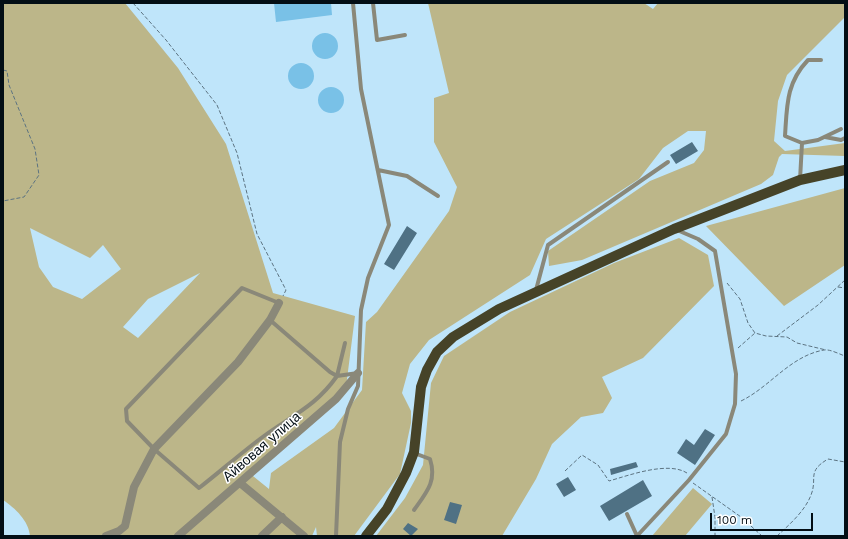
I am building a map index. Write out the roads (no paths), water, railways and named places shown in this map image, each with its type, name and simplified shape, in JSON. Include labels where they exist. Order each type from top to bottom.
[{"type":"main road","points":[[366,536],[387,510],[406,473],[414,452],[421,387],[427,370],[437,352],[453,337],[499,309],[674,229],[800,180],[845,170]]},
{"type":"street","points":[[106,536],[119,531],[125,526],[134,487],[154,449],[219,383],[270,320],[279,304]]},
{"type":"street","name":"Айвовая улица","points":[[178,536],[336,400],[358,373]]},
{"type":"street","points":[[240,483],[304,536]]},
{"type":"street","points":[[262,536],[282,517]]},
{"type":"lane","points":[[336,536],[340,442],[348,409],[358,386],[361,310],[368,278],[389,226],[362,89],[353,3]]},
{"type":"lane","points":[[373,3],[377,40],[404,35]]},
{"type":"lane","points":[[821,60],[808,60],[799,70],[788,93],[785,136],[802,144],[824,137],[841,129]]},
{"type":"lane","points":[[824,137],[841,140],[845,138]]},
{"type":"lane","points":[[800,180],[802,144]]},
{"type":"lane","points":[[535,293],[548,245],[668,162]]},
{"type":"lane","points":[[378,170],[407,176],[438,196]]},
{"type":"lane","points":[[627,514],[637,536],[689,480],[726,434],[735,404],[736,374],[715,251],[698,239],[674,229]]},
{"type":"lane","points":[[279,304],[242,288],[126,409],[127,421],[154,449],[199,488],[264,436],[312,404],[326,392],[338,376],[344,342]]},
{"type":"lane","points":[[270,320],[330,372],[338,376],[358,373]]},
{"type":"lane","points":[[414,452],[430,459],[434,471],[429,489],[414,510]]},
{"type":"water","points":[[274,3],[331,3],[332,15],[276,22]]},
{"type":"water","points":[[325,33],[334,37],[338,46],[334,55],[325,59],[316,55],[312,46],[316,37]]},
{"type":"water","points":[[301,63],[310,67],[314,76],[310,85],[301,89],[292,85],[288,76],[292,67]]},
{"type":"water","points":[[331,87],[340,91],[344,100],[340,109],[331,113],[322,109],[318,100],[322,91]]}]
